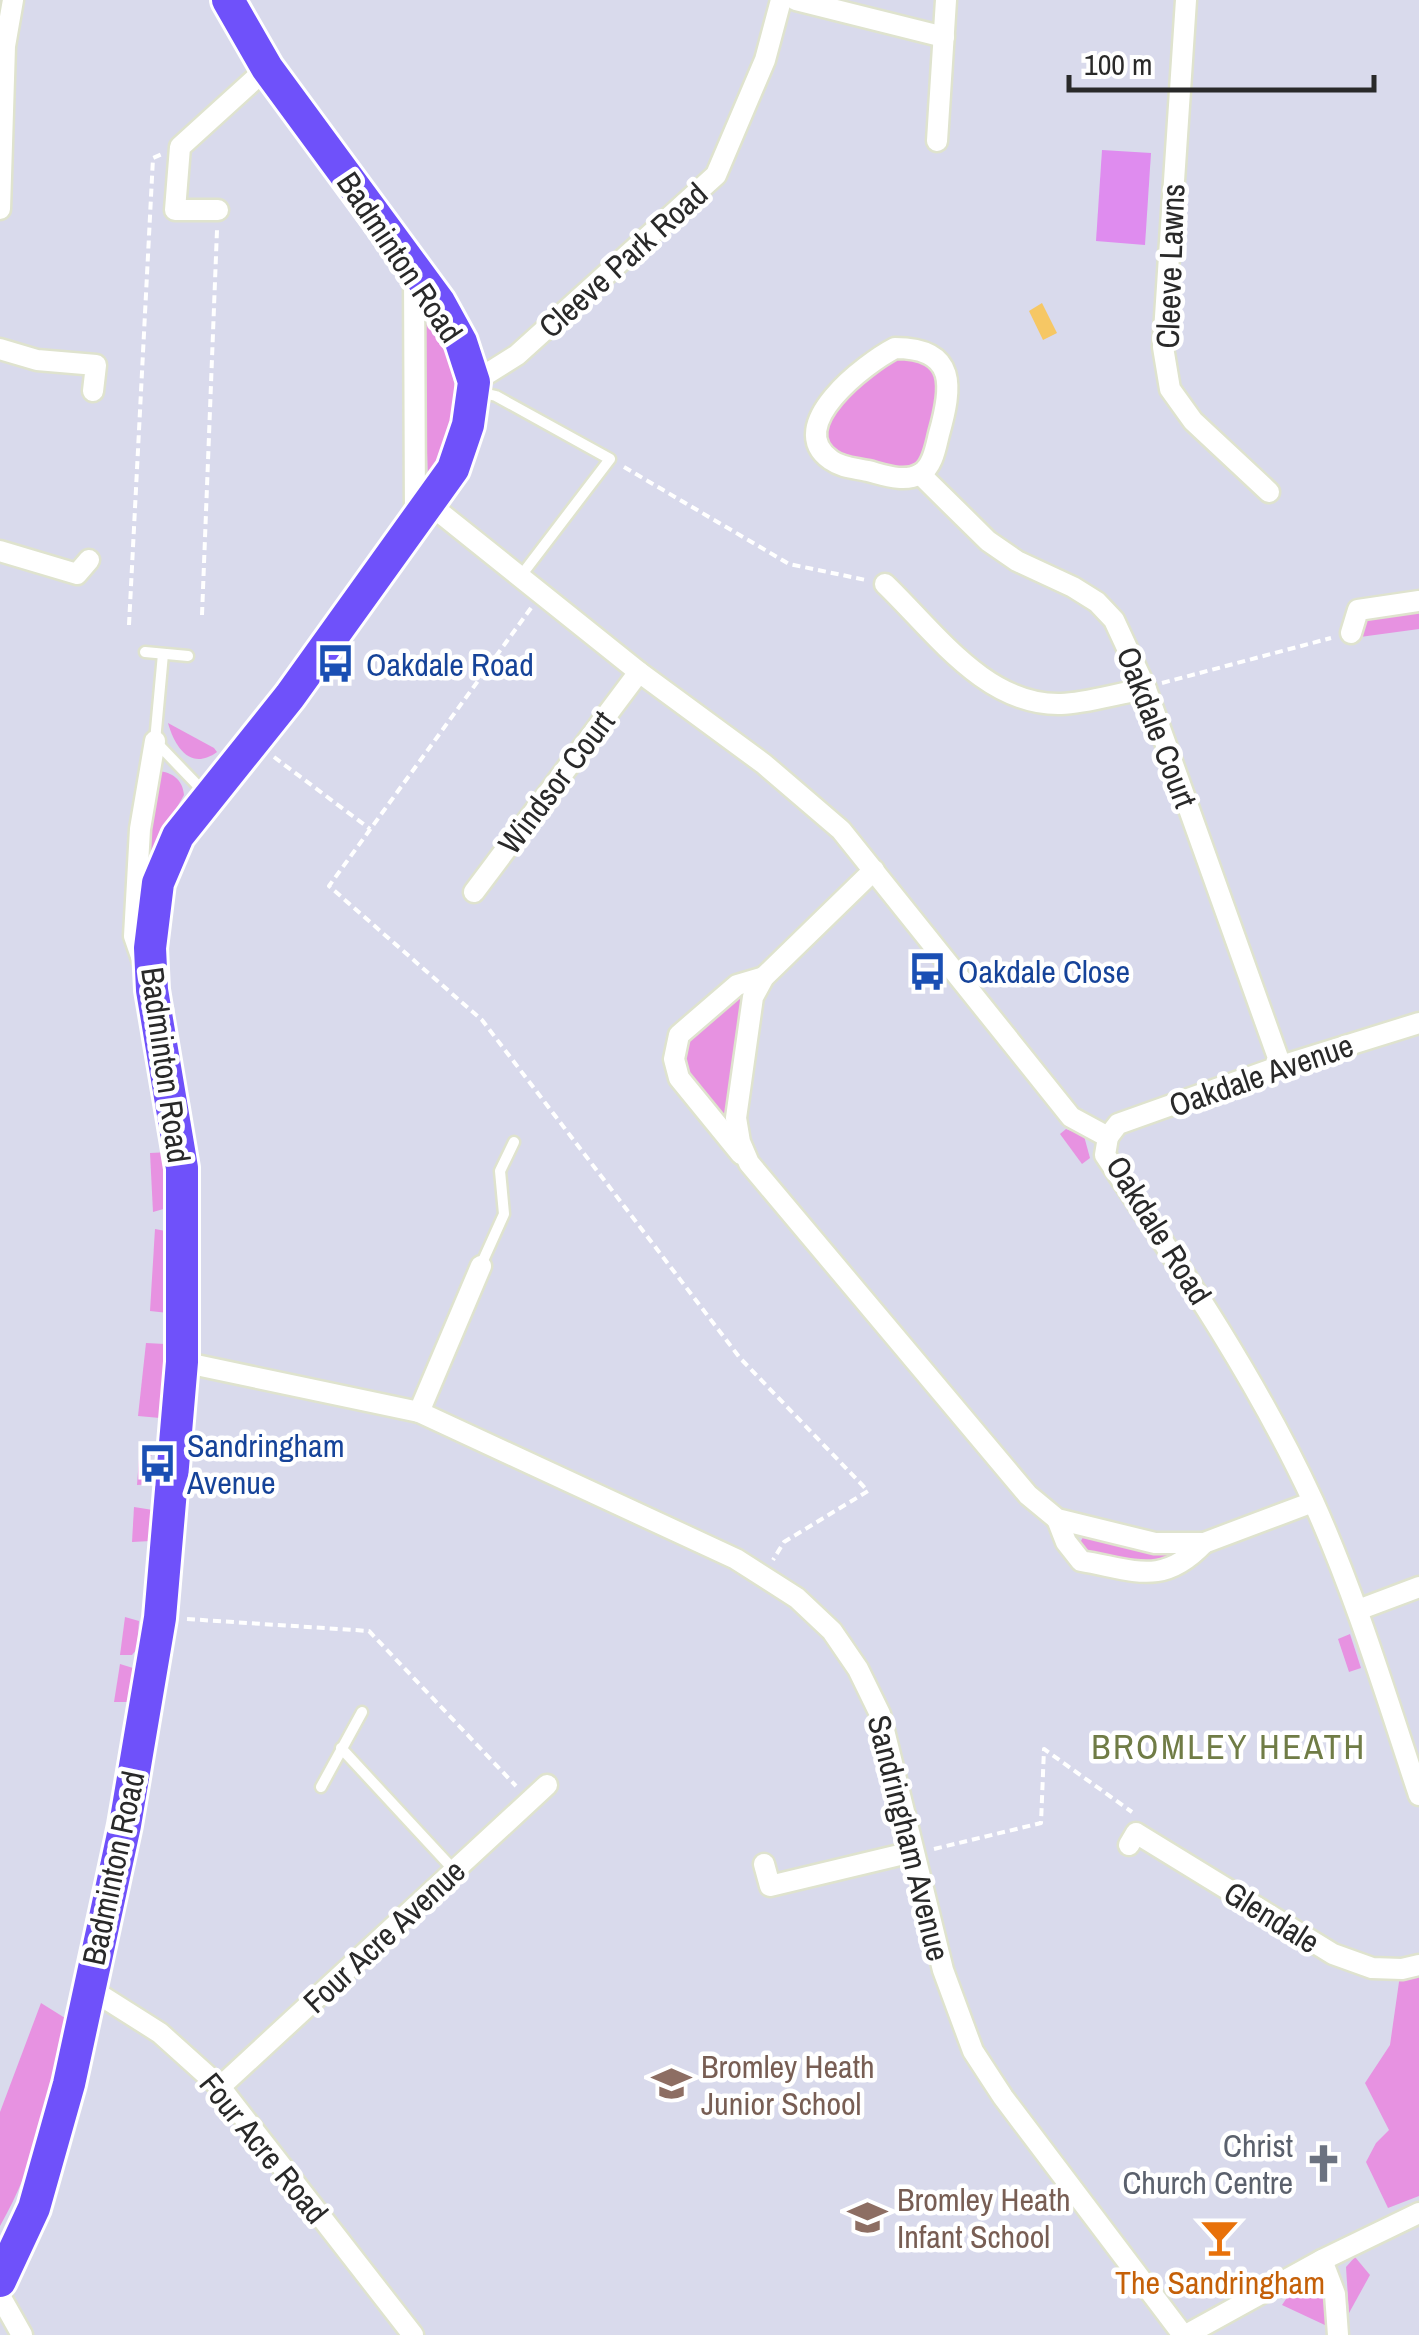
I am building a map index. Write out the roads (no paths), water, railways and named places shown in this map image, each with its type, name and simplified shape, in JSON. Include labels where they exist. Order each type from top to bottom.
[{"type":"main road","name":"Badminton Road","points":[[0,2281],[34,2208],[69,2084],[125,1825],[160,1618],[182,1362],[182,1168],[152,990],[150,948],[158,883],[178,836],[290,696],[453,469],[468,425],[473,386],[461,342],[439,302],[267,68],[228,0]]},
{"type":"street","points":[[0,209],[2,46],[13,0]]},
{"type":"street","name":"Cleeve Park Road","points":[[473,386],[517,355],[716,175],[765,60],[781,0]]},
{"type":"street","points":[[796,0],[944,37]]},
{"type":"street","points":[[938,141],[946,0]]},
{"type":"street","name":"Cleeve Lawns","points":[[1186,0],[1164,347],[1170,389],[1193,421],[1269,492]]},
{"type":"street","points":[[218,210],[175,210],[180,147],[267,68]]},
{"type":"street","points":[[414,268],[421,512]]},
{"type":"street","points":[[895,348],[916,348],[930,356],[943,368],[949,381],[949,398],[933,456],[920,474],[902,479],[841,466],[827,458],[818,442],[816,424],[822,409],[877,358],[895,348]]},
{"type":"street","points":[[0,349],[37,360],[96,365],[92,391]]},
{"type":"street","name":"Oakdale Court","points":[[920,474],[988,541],[1097,602],[1120,632],[1146,688],[1282,1066]]},
{"type":"street","name":"Oakdale Road","points":[[421,512],[520,577],[639,672],[764,764],[841,830],[1071,1117],[1108,1137],[1106,1156],[1197,1290],[1261,1398],[1313,1502],[1358,1610],[1419,1795]]},
{"type":"street","points":[[0,551],[77,574],[90,560]]},
{"type":"street","points":[[885,584],[988,684],[1019,699],[1061,704],[1146,688]]},
{"type":"street","points":[[1350,633],[1358,610],[1419,601]]},
{"type":"street","name":"Windsor Court","points":[[474,892],[639,672]]},
{"type":"street","points":[[152,990],[134,936],[140,829],[156,740]]},
{"type":"street","points":[[749,1163],[736,1118],[753,997],[764,977],[874,870]]},
{"type":"street","points":[[764,977],[738,985],[679,1034],[674,1060],[680,1078],[1028,1495],[1056,1519],[1066,1542],[1081,1561],[1157,1573],[1184,1563],[1204,1543]]},
{"type":"street","name":"Oakdale Avenue","points":[[1108,1137],[1118,1124],[1419,1022]]},
{"type":"street","points":[[419,1412],[481,1266]]},
{"type":"street","name":"Sandringham Avenue","points":[[182,1362],[419,1412],[736,1558],[797,1598],[832,1631],[858,1669],[880,1714],[951,2000],[972,2051],[1184,2335]]},
{"type":"street","points":[[1056,1519],[1155,1543],[1204,1543],[1313,1502]]},
{"type":"street","points":[[1358,1610],[1419,1587]]},
{"type":"street","name":"Four Acre Avenue","points":[[220,2088],[546,1785]]},
{"type":"street","name":"Glendale","points":[[1135,1832],[1333,1954],[1372,1968],[1419,1965]]},
{"type":"street","points":[[770,1886],[913,1853]]},
{"type":"street","points":[[764,1864],[776,1909]]},
{"type":"street","name":"Four Acre Road","points":[[88,1988],[160,2033],[220,2088],[413,2335]]},
{"type":"street","points":[[1184,2335],[1419,2212]]},
{"type":"street","points":[[1322,2260],[1335,2294],[1338,2335]]},
{"type":"street","points":[[0,2296],[22,2335]]},
{"type":"lane","points":[[473,386],[610,459],[520,577]]},
{"type":"lane","points":[[145,652],[188,656]]},
{"type":"lane","points":[[162,654],[156,740],[208,796]]},
{"type":"lane","points":[[481,1266],[504,1214],[500,1171],[514,1142]]},
{"type":"lane","points":[[320,1787],[362,1712]]},
{"type":"lane","points":[[341,1748],[454,1871]]},
{"type":"place","name":"Oakdale Road","points":[[336,664]]},
{"type":"place","name":"Oakdale Close","points":[[928,971]]},
{"type":"place","name":"Sandringham Avenue","points":[[157,1463]]},
{"type":"place","name":"Bromley Heath Junior School","points":[[671,2084]]},
{"type":"place","name":"Christ Church Centre","points":[[1323,2163]]},
{"type":"place","name":"Bromley Heath Infant School","points":[[867,2217]]},
{"type":"place","name":"The Sandringham","points":[[1220,2237]]},
{"type":"district","name":"BROMLEY HEATH","points":[[1229,1746]]}]
